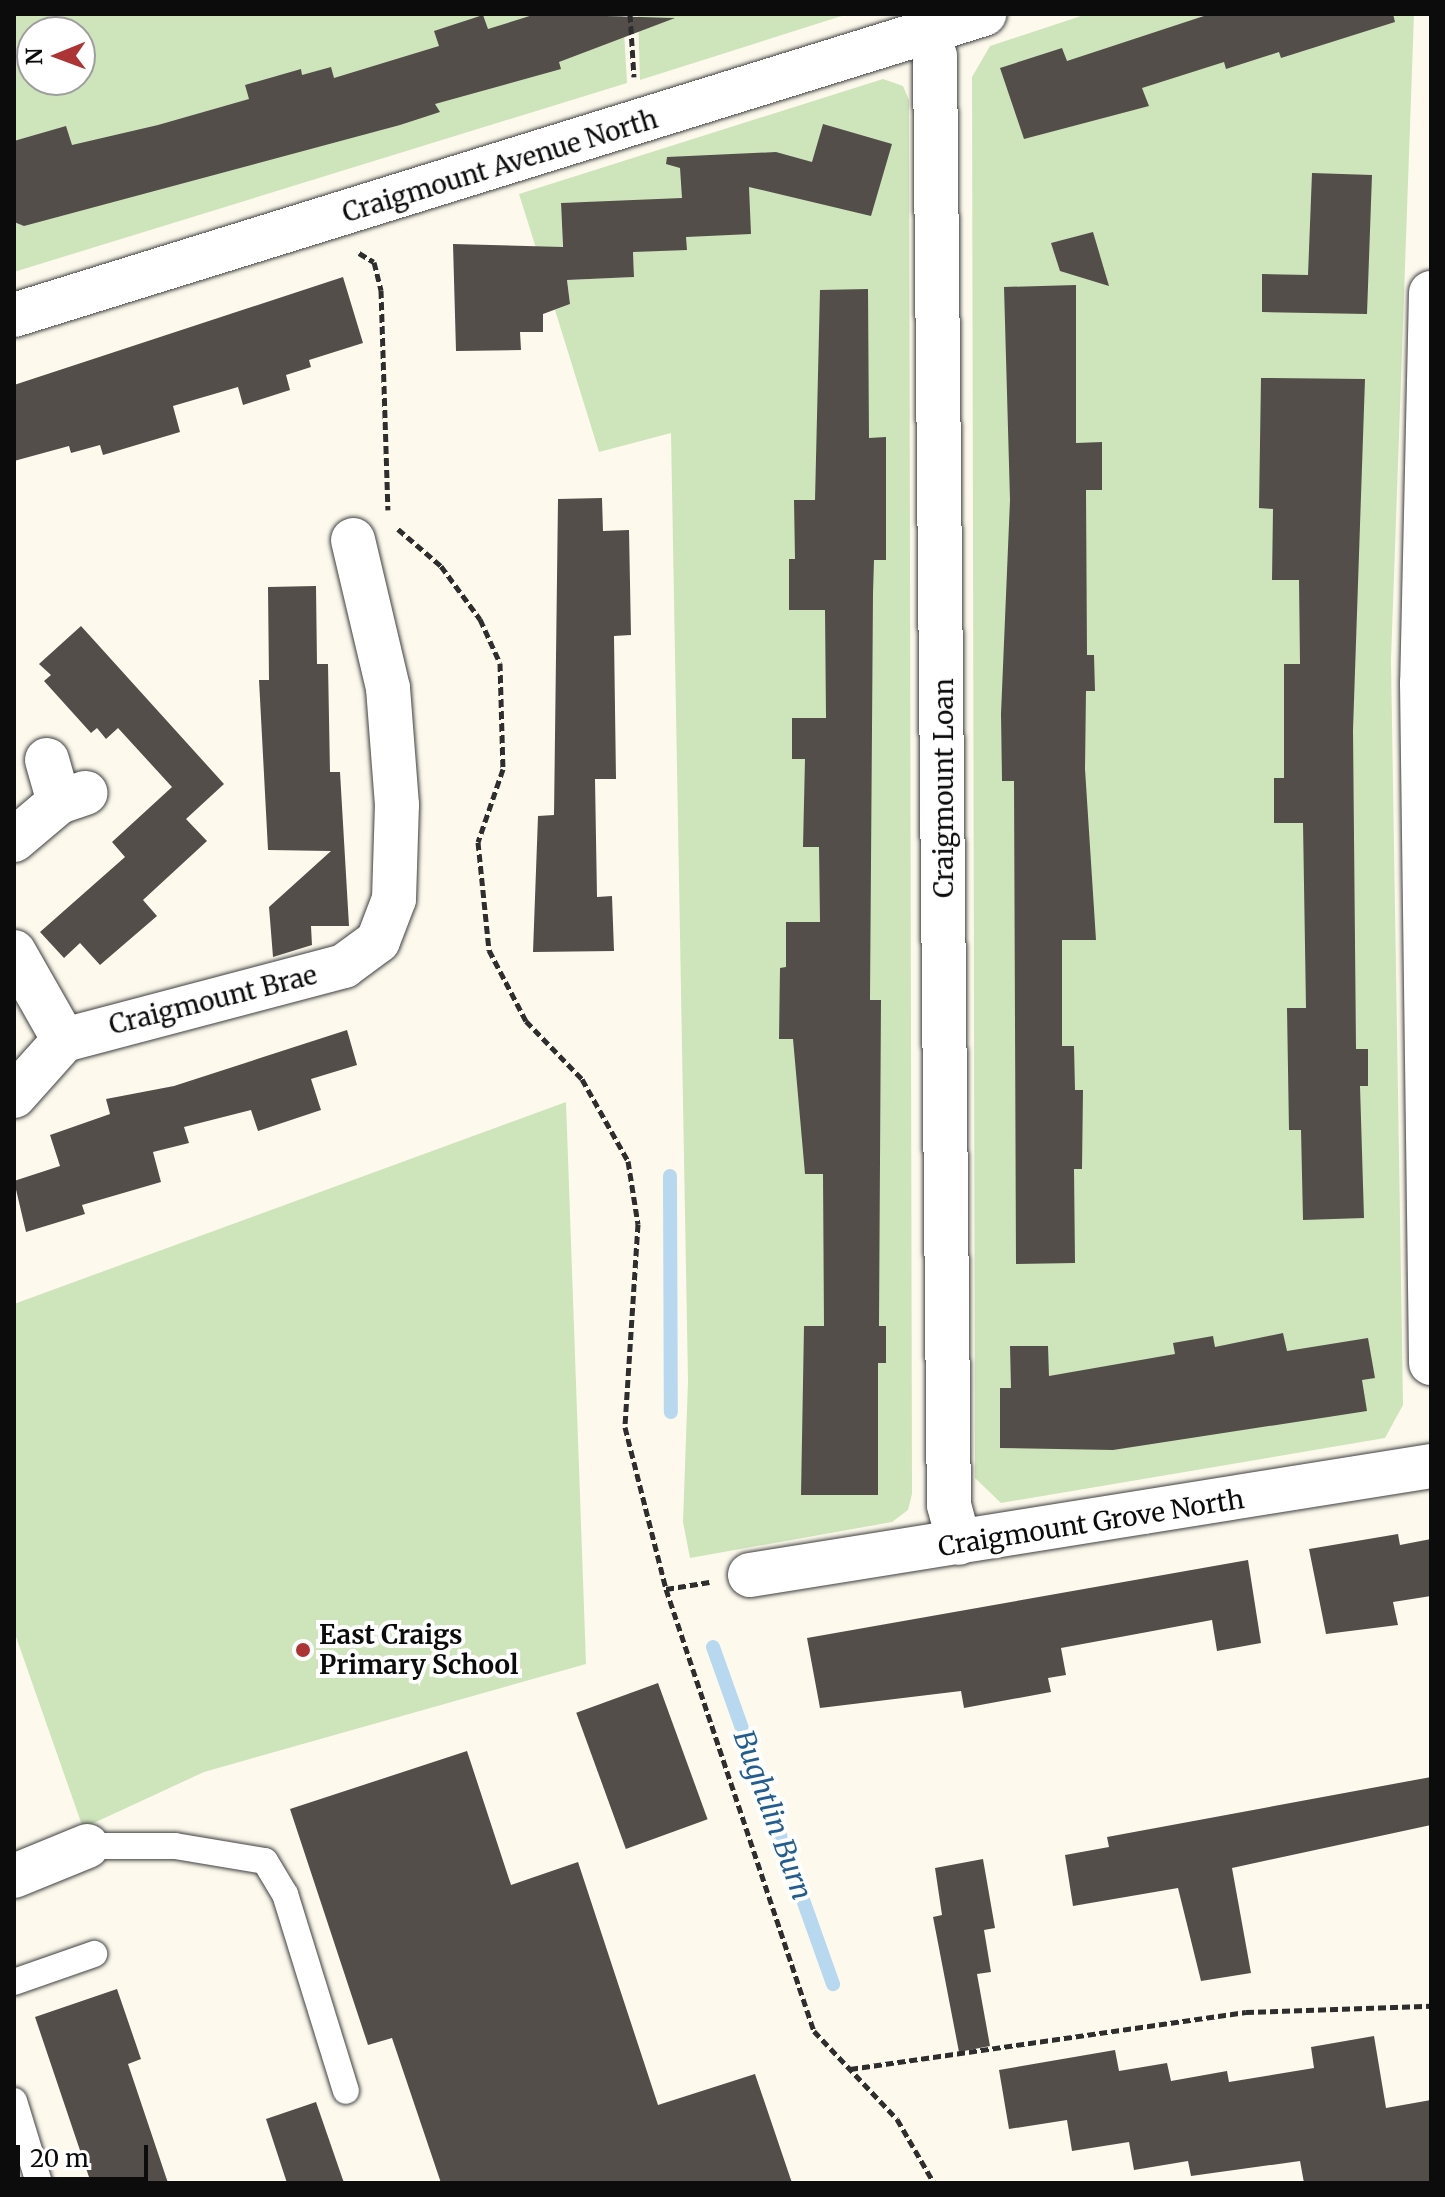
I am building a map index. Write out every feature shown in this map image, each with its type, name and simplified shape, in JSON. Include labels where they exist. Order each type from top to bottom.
[{"type":"street","name":"Craigmount Avenue North","points":[[14,315],[636,126],[984,14]]},
{"type":"street","name":"Craigmount Loan","points":[[927,32],[935,56],[949,1505],[959,1543]]},
{"type":"street","points":[[1431,293],[1422,683],[1431,1363]]},
{"type":"street","name":"Craigmount Brae","points":[[64,1040],[344,966],[378,941],[394,899],[397,805],[388,688],[353,540]]},
{"type":"street","points":[[14,840],[72,798],[47,760]]},
{"type":"street","points":[[14,952],[64,1040],[14,1096]]},
{"type":"street","name":"Craigmount Grove North","points":[[750,1575],[1431,1466]]},
{"type":"street","points":[[14,1876],[87,1846]]},
{"type":"lane","points":[[87,1846],[175,1846],[265,1861],[285,1894],[346,2091]]},
{"type":"lane","points":[[14,1982],[94,1954]]},
{"type":"lane","points":[[14,2101],[39,2183]]},
{"type":"path","points":[[630,14],[636,126]]},
{"type":"path","points":[[337,215],[344,244],[374,262],[381,290],[385,503],[396,528],[441,566],[469,603],[500,663],[503,769],[478,842],[489,950],[526,1021],[600,1104],[635,1190],[625,1427],[636,1486],[814,2031],[897,2119],[934,2183]]},
{"type":"path","points":[[849,2069],[1246,2012],[1431,2006]]},
{"type":"green space","points":[[14,14],[623,14],[627,83],[14,272]]},
{"type":"green space","points":[[638,14],[848,14],[640,80]]},
{"type":"green space","points":[[1087,14],[1414,14],[1391,660],[1403,1405],[1385,1438],[1001,1503],[975,1478],[972,77],[990,46]]},
{"type":"green space","points":[[883,79],[903,86],[909,100],[912,1494],[908,1510],[892,1522],[690,1558],[683,1522],[688,1381],[671,433],[599,452],[555,310],[570,304],[567,280],[634,277],[631,201],[561,203],[563,257],[541,264],[519,194]]},
{"type":"green space","points":[[566,1102],[586,1664],[204,1772],[83,1828],[14,1631],[14,1304]]},
{"type":"building","points":[[536,14],[675,18],[559,62],[561,69],[435,104],[440,112],[400,125],[24,226],[14,222],[14,141],[66,126],[72,145],[158,125],[249,99],[245,85],[301,69],[302,75],[331,67],[334,78],[439,46],[434,31],[483,15],[488,29]]},
{"type":"building","points":[[1210,14],[1393,14],[1395,22],[1281,58],[1279,52],[1226,69],[1224,62],[1142,88],[1149,106],[1024,139],[1000,68],[1062,48],[1067,61]]},
{"type":"building","points":[[823,124],[892,144],[871,216],[749,187],[751,234],[686,237],[687,250],[633,252],[634,277],[567,280],[570,304],[543,314],[543,332],[520,332],[521,350],[456,351],[453,244],[563,247],[561,203],[682,198],[680,168],[666,164],[667,157],[776,152],[812,162]]},
{"type":"building","points":[[1312,173],[1372,175],[1367,314],[1262,312],[1262,274],[1308,275]]},
{"type":"building","points":[[1093,232],[1109,286],[1060,271],[1051,243]]},
{"type":"building","points":[[343,277],[363,343],[309,360],[311,367],[286,375],[290,390],[243,405],[238,387],[173,406],[180,432],[103,455],[100,445],[71,453],[69,446],[14,461],[14,385]]},
{"type":"building","points":[[1076,285],[1076,443],[1102,442],[1102,490],[1086,490],[1087,655],[1094,655],[1095,691],[1086,691],[1085,769],[1096,940],[1062,940],[1062,1046],[1074,1046],[1075,1090],[1083,1090],[1082,1169],[1074,1169],[1075,1263],[1016,1264],[1014,781],[1002,781],[1001,714],[1010,500],[1004,287]]},
{"type":"building","points":[[868,289],[869,438],[886,437],[886,560],[874,560],[873,593],[870,1000],[881,1000],[879,1326],[886,1326],[886,1363],[878,1363],[878,1495],[801,1495],[804,1326],[824,1326],[823,1174],[805,1174],[793,1039],[779,1039],[780,968],[786,967],[786,922],[820,922],[819,847],[803,847],[805,759],[792,759],[792,718],[826,718],[825,610],[789,610],[789,559],[795,559],[794,500],[815,500],[820,290]]},
{"type":"building","points":[[1261,378],[1365,379],[1353,730],[1356,1049],[1368,1049],[1368,1086],[1360,1086],[1364,1218],[1303,1220],[1301,1130],[1289,1130],[1287,1008],[1306,1008],[1303,823],[1274,823],[1274,778],[1284,778],[1284,664],[1300,664],[1299,580],[1272,580],[1273,509],[1259,508]]},
{"type":"building","points":[[602,498],[603,531],[629,530],[631,635],[614,636],[616,779],[595,779],[597,897],[612,896],[614,951],[533,952],[538,816],[554,815],[558,499]]},
{"type":"building","points":[[316,586],[317,664],[328,664],[330,772],[340,772],[349,926],[311,926],[312,945],[273,957],[269,907],[331,851],[268,850],[259,680],[269,680],[268,587]]},
{"type":"building","points":[[81,626],[224,784],[186,819],[207,841],[143,900],[157,916],[100,965],[80,943],[64,958],[40,932],[125,857],[112,842],[172,787],[118,728],[106,739],[97,728],[91,733],[44,681],[51,675],[39,664]]},
{"type":"building","points":[[347,1030],[357,1065],[311,1079],[321,1110],[258,1131],[251,1110],[184,1127],[189,1143],[153,1152],[161,1182],[82,1205],[85,1214],[26,1232],[14,1181],[60,1166],[50,1135],[110,1114],[106,1099],[174,1086]]},
{"type":"building","points":[[1283,1333],[1287,1351],[1368,1338],[1375,1378],[1362,1380],[1367,1411],[1113,1450],[1000,1448],[1000,1388],[1011,1388],[1010,1346],[1048,1346],[1049,1376],[1175,1354],[1173,1343],[1213,1336],[1215,1347]]},
{"type":"building","points":[[1398,1534],[1400,1545],[1431,1539],[1431,1596],[1393,1602],[1398,1625],[1326,1634],[1309,1549]]},
{"type":"building","points":[[1248,1560],[1261,1643],[1217,1651],[1212,1620],[1061,1648],[1066,1675],[1048,1678],[1051,1692],[964,1708],[961,1691],[820,1708],[807,1638]]},
{"type":"building","points":[[658,1683],[708,1819],[626,1849],[576,1713]]},
{"type":"building","points":[[467,1751],[511,1885],[578,1862],[658,2105],[755,2074],[792,2183],[441,2183],[392,2038],[368,2045],[290,1809]]},
{"type":"building","points":[[1431,1777],[1431,1825],[1232,1868],[1251,1973],[1201,1981],[1178,1888],[1073,1906],[1065,1855],[1109,1847],[1107,1837]]},
{"type":"building","points":[[983,1859],[995,1928],[984,1930],[991,1972],[977,1974],[990,2046],[959,2052],[933,1917],[942,1915],[935,1868]]},
{"type":"building","points":[[117,1989],[141,2059],[128,2064],[168,2183],[91,2183],[35,2017]]},
{"type":"building","points":[[1374,2036],[1386,2108],[1431,2100],[1431,2183],[1304,2183],[1300,2161],[1191,2176],[1188,2161],[1134,2170],[1129,2142],[1072,2151],[1067,2120],[1009,2129],[999,2070],[1115,2050],[1119,2071],[1167,2063],[1171,2081],[1227,2071],[1229,2082],[1314,2068],[1311,2047]]},
{"type":"building","points":[[316,2102],[344,2183],[287,2183],[266,2119]]},
{"type":"waterway","name":"Bughtlin Burn","points":[[670,1176],[671,1412]]},
{"type":"waterway","name":"Bughtlin Burn","points":[[713,1647],[833,1984]]},
{"type":"place","name":"East Craigs Primary School","points":[[303,1650]]}]
